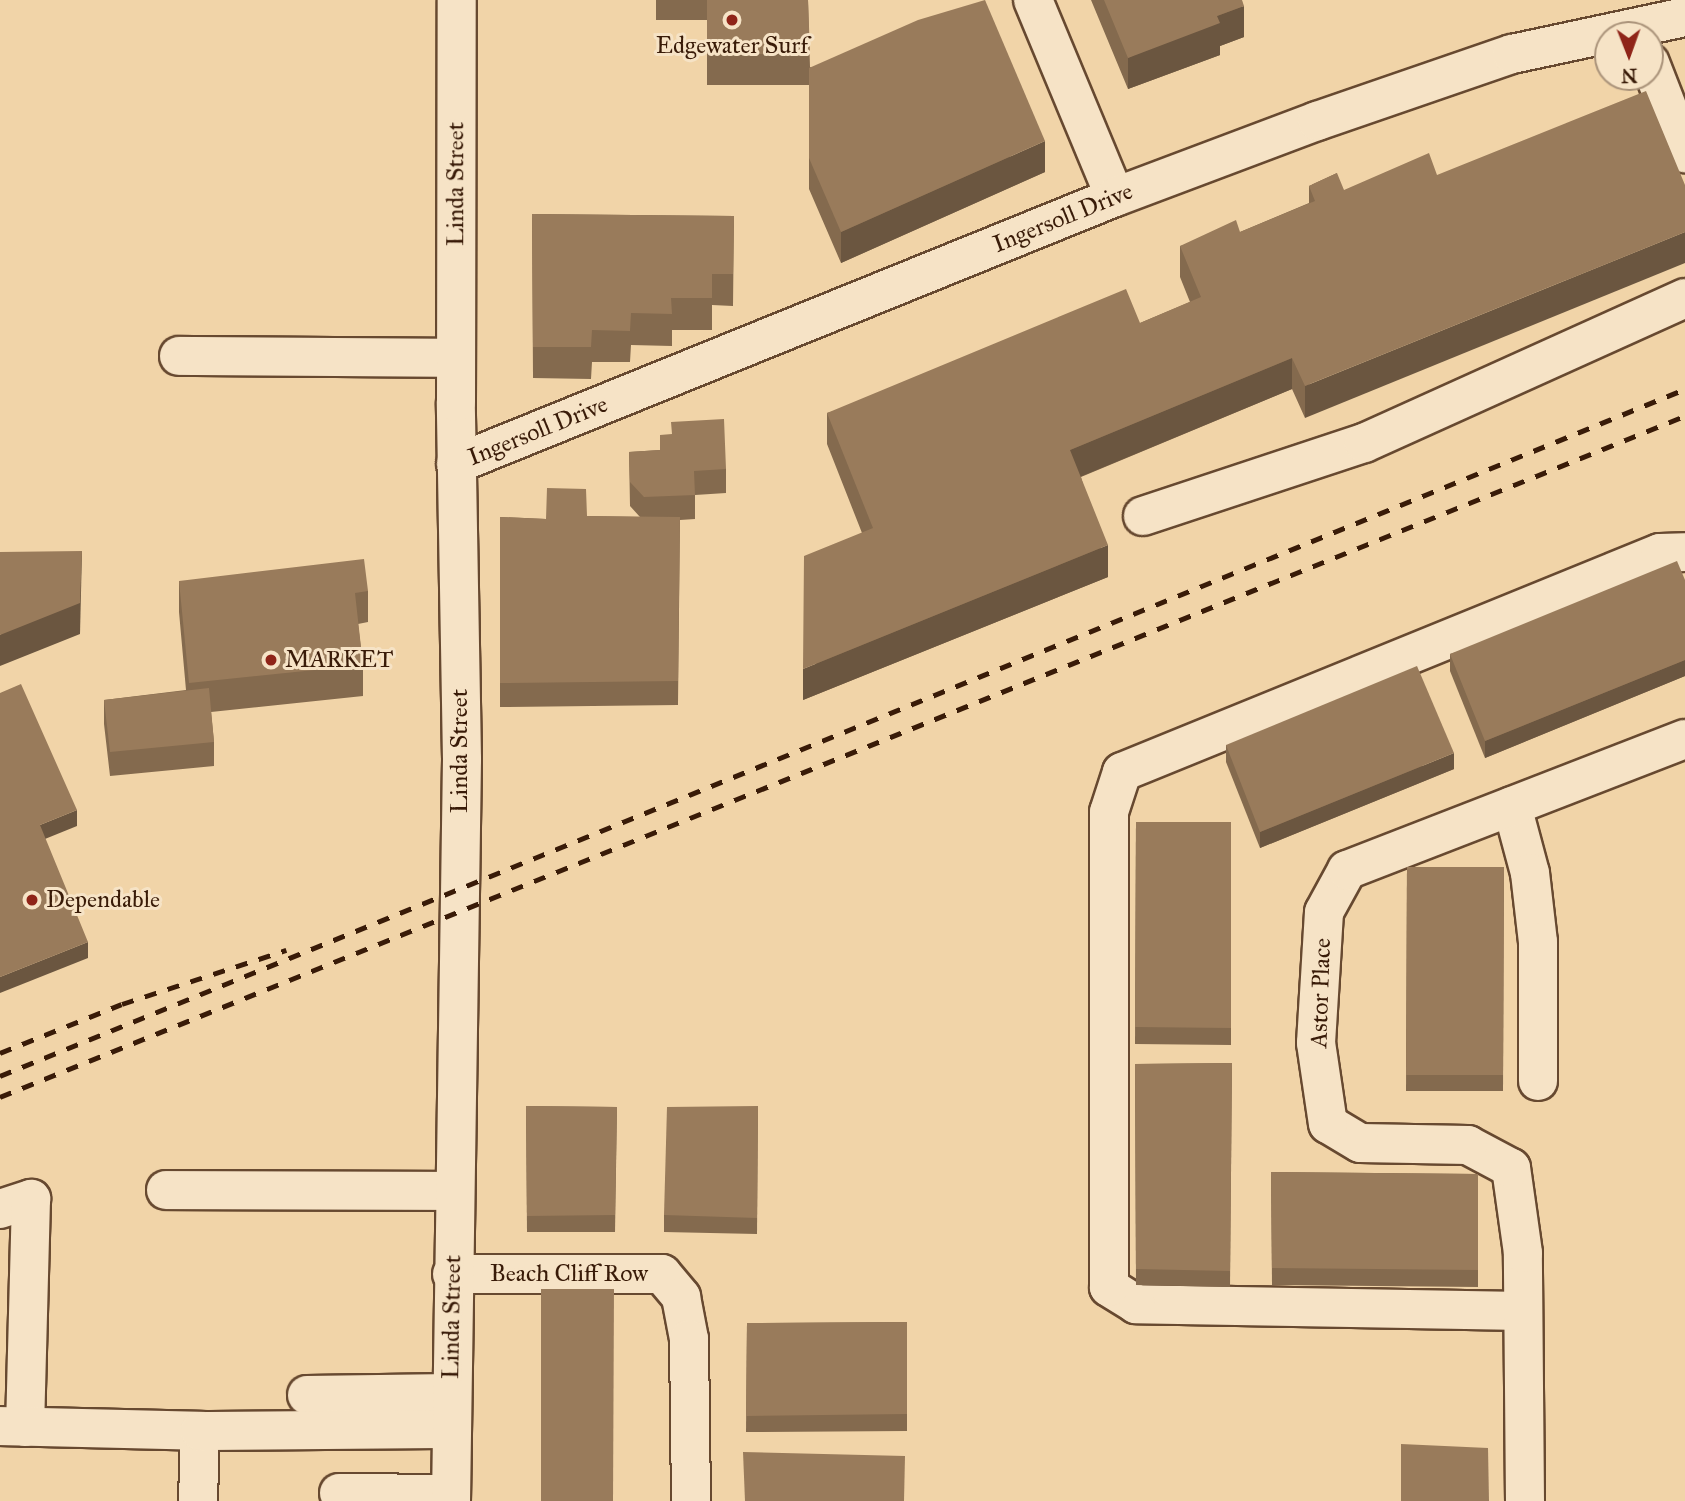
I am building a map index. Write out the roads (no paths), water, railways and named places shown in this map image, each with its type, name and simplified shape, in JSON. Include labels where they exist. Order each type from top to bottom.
[{"type":"street","name":"Linda Street","points":[[451,1497],[452,1274],[462,759],[456,464],[457,0]]},
{"type":"street","points":[[1033,0],[1115,197]]},
{"type":"street","name":"Ingersoll Drive","points":[[1664,23],[1685,17]]},
{"type":"street","name":"Ingersoll Drive","points":[[456,464],[1115,197],[1512,54],[1594,38]]},
{"type":"street","points":[[1661,91],[1685,153]]},
{"type":"street","points":[[1143,516],[1364,443],[1685,298]]},
{"type":"street","points":[[179,356],[456,358]]},
{"type":"street","points":[[1523,1311],[1136,1304],[1109,1287],[1109,812],[1122,772],[1660,553],[1685,552]]},
{"type":"street","name":"Astor Place","points":[[1525,1501],[1523,1254],[1511,1168],[1468,1145],[1360,1143],[1328,1124],[1316,1042],[1324,912],[1347,870],[1685,739]]},
{"type":"street","points":[[1512,806],[1530,873],[1538,943],[1538,1082]]},
{"type":"street","points":[[166,1190],[454,1191]]},
{"type":"street","points":[[0,1209],[31,1199],[12,1427],[200,1431],[451,1411]]},
{"type":"street","name":"Beach Cliff Row","points":[[452,1274],[662,1274],[681,1297],[689,1339],[691,1501]]},
{"type":"street","points":[[307,1395],[451,1411]]},
{"type":"street","points":[[198,1501],[200,1431]]},
{"type":"street","points":[[339,1493],[451,1497]]},
{"type":"railway","points":[[0,1076],[1685,389]]},
{"type":"railway","points":[[0,1097],[1685,416]]},
{"type":"railway","points":[[0,1053],[122,1004],[286,950]]},
{"type":"place","name":"Edgewater Surf","points":[[732,20]]},
{"type":"place","name":"MARKET","points":[[271,660]]},
{"type":"place","name":"Dependable","points":[[32,900]]}]
